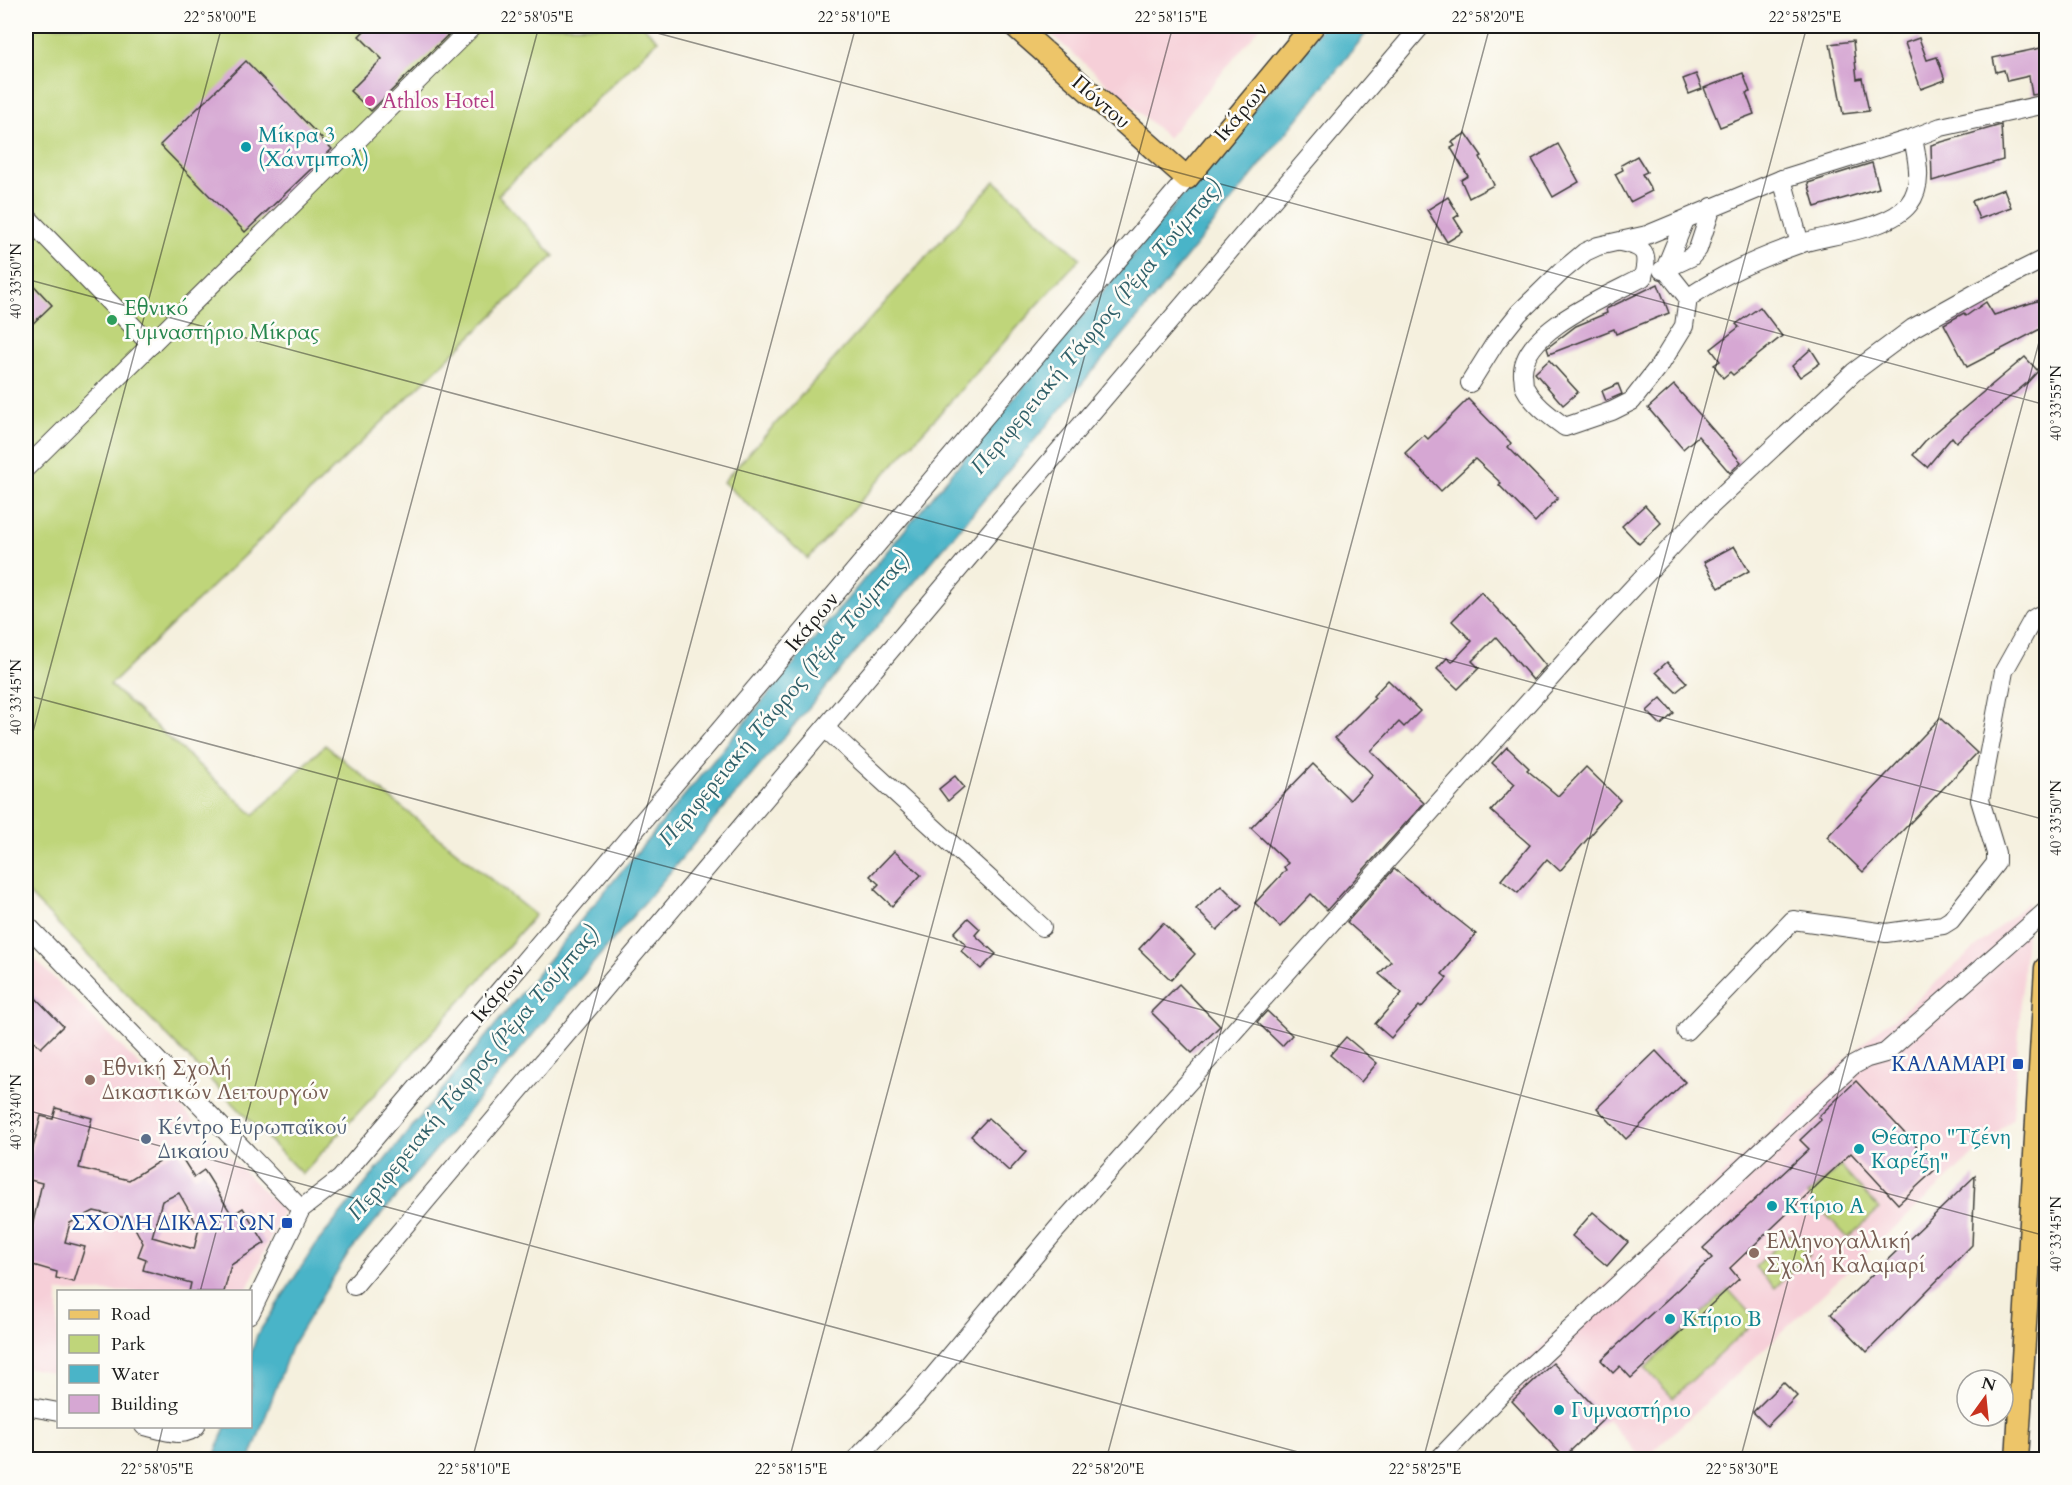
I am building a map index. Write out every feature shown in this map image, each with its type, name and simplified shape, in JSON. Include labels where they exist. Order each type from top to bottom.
[{"type":"main road","name":"Πόντου","points":[[1015,26],[1187,178]]},
{"type":"main road","name":"Ικάρων","points":[[1187,178],[1313,26]]},
{"type":"main road","points":[[2017,1460],[2046,968]]},
{"type":"street","points":[[26,468],[473,26]]},
{"type":"street","points":[[354,1286],[1421,26]]},
{"type":"street","points":[[1470,383],[1496,344],[1526,306],[1585,252],[1613,241],[1647,235],[1782,179],[1941,127],[2046,104]]},
{"type":"street","points":[[1688,298],[1739,267],[1800,244],[1873,226],[1893,216],[1908,205],[1916,191],[1918,175],[1913,138]]},
{"type":"street","name":"Ικάρων","points":[[301,1209],[340,1179],[1187,178]]},
{"type":"street","points":[[1782,179],[1800,244]]},
{"type":"street","points":[[1665,269],[1688,298],[1684,326],[1660,364],[1632,401],[1612,411],[1565,427],[1539,408],[1524,387],[1523,366],[1532,347],[1549,329],[1643,277],[1691,257],[1698,249],[1712,207]]},
{"type":"street","points":[[26,216],[151,345]]},
{"type":"street","points":[[1665,269],[1685,220]]},
{"type":"street","points":[[1613,241],[1640,248],[1646,255],[1647,262],[1643,277]]},
{"type":"street","points":[[855,1460],[915,1398],[1057,1229],[1587,636],[1702,514],[1854,372],[1896,340],[1976,293],[2046,258]]},
{"type":"street","points":[[1686,1031],[1793,920],[1886,933],[1943,925],[1952,920],[1996,863],[1996,853],[1980,802],[2003,673],[2033,620],[2046,614]]},
{"type":"street","points":[[825,728],[1042,927]]},
{"type":"street","points":[[1438,1460],[1502,1393],[1852,1066],[1867,1058],[1885,1053],[2046,910]]},
{"type":"street","points":[[26,924],[301,1209],[252,1310]]},
{"type":"street","points":[[26,1406],[57,1412]]},
{"type":"street","points":[[156,1428],[187,1433],[193,1428]]},
{"type":"shaded area","points":[[1042,26],[1261,26],[1168,138]]},
{"type":"shaded area","name":"Ελληνογαλλική Σχολή Καλαμαρί","points":[[2028,902],[2013,1118],[1645,1459],[1642,1459],[1608,1420],[1564,1459],[1497,1387],[1880,1028],[1895,1018]]},
{"type":"shaded area","name":"Εθνική Σχολή Δικαστικών Λειτουργών","points":[[26,950],[283,1211],[246,1290],[57,1290],[57,1374],[26,1367]]},
{"type":"green space","points":[[26,26],[643,26],[658,40],[498,195],[554,256],[110,685],[254,815],[325,745],[535,915],[468,993],[302,1174],[26,891]]},
{"type":"green space","points":[[995,181],[1080,258],[808,559],[723,482]]},
{"type":"green space","points":[[1840,1166],[1879,1209],[1848,1238],[1808,1195]]},
{"type":"green space","points":[[1790,1234],[1809,1255],[1775,1288],[1755,1267]]},
{"type":"green space","points":[[1728,1289],[1756,1320],[1673,1398],[1645,1368]]},
{"type":"water","name":"Περιφερειακή Τάφρος (Ρέμα Τούμπας)","points":[[1323,26],[1372,26],[1145,309],[347,1255],[291,1347],[250,1459],[213,1460],[225,1428],[252,1428],[252,1351],[257,1335],[317,1243],[586,914]]},
{"type":"building","points":[[369,26],[457,26],[371,111],[350,91],[382,59],[359,36]]},
{"type":"building","points":[[1919,38],[1927,60],[1937,57],[1945,80],[1921,89],[1905,43]]},
{"type":"building","points":[[1853,41],[1857,79],[1862,78],[1869,111],[1843,114],[1830,44]]},
{"type":"building","points":[[2046,47],[2046,93],[2032,95],[2029,76],[2007,81],[2004,70],[1996,72],[1993,58]]},
{"type":"building","name":"Μίκρα 3 (Χάντμπολ)","points":[[246,61],[332,149],[245,232],[160,145]]},
{"type":"building","points":[[1743,73],[1750,92],[1746,93],[1754,114],[1720,127],[1704,88]]},
{"type":"building","points":[[1696,74],[1702,89],[1689,94],[1683,79]]},
{"type":"building","points":[[2001,125],[2003,160],[1932,181],[1931,145]]},
{"type":"building","points":[[1466,133],[1482,156],[1480,157],[1494,185],[1469,198],[1461,180],[1468,176],[1451,148],[1455,146],[1452,142]]},
{"type":"building","points":[[1558,144],[1579,182],[1553,197],[1532,159]]},
{"type":"building","points":[[1637,156],[1647,172],[1642,174],[1652,191],[1630,202],[1615,174],[1623,170],[1621,165]]},
{"type":"building","points":[[1872,163],[1879,188],[1815,207],[1808,183]]},
{"type":"building","points":[[2004,189],[2011,207],[1979,219],[1972,201]]},
{"type":"building","points":[[1448,197],[1459,215],[1454,218],[1463,232],[1447,242],[1427,210]]},
{"type":"building","points":[[26,277],[52,305],[26,330]]},
{"type":"building","points":[[1658,284],[1669,313],[1616,334],[1614,329],[1549,354],[1547,348],[1576,326],[1607,313],[1606,309]]},
{"type":"building","points":[[2046,298],[2046,326],[1967,367],[1944,324],[1964,313],[1966,316],[1986,302],[1994,315]]},
{"type":"building","points":[[1760,307],[1782,336],[1733,375],[1730,372],[1723,378],[1714,365],[1720,361],[1711,349],[1739,327],[1736,324]]},
{"type":"building","points":[[1811,349],[1820,363],[1800,377],[1792,366]]},
{"type":"building","points":[[2025,357],[2038,371],[2028,382],[1956,442],[1952,437],[1927,467],[1913,455],[1925,441]]},
{"type":"building","points":[[1549,360],[1578,392],[1563,405],[1535,373]]},
{"type":"building","points":[[1618,384],[1622,394],[1606,401],[1602,391]]},
{"type":"building","points":[[1674,385],[1741,462],[1730,473],[1698,436],[1683,449],[1648,408]]},
{"type":"building","points":[[1468,399],[1511,443],[1508,447],[1558,498],[1535,522],[1499,485],[1501,483],[1475,459],[1441,491],[1405,453],[1424,435],[1428,439]]},
{"type":"building","points":[[1645,505],[1661,523],[1639,544],[1622,526]]},
{"type":"building","points":[[1734,546],[1749,571],[1719,588],[1704,562]]},
{"type":"building","points":[[1481,592],[1546,666],[1533,680],[1496,637],[1472,661],[1479,668],[1458,689],[1437,669],[1447,658],[1452,662],[1472,641],[1452,621]]},
{"type":"building","points":[[1667,662],[1687,683],[1676,692],[1656,672]]},
{"type":"building","points":[[1388,680],[1420,711],[1404,727],[1399,722],[1371,751],[1424,803],[1327,910],[1311,894],[1280,927],[1255,903],[1286,870],[1284,867],[1288,863],[1251,828],[1313,764],[1350,800],[1373,775],[1335,738],[1375,698],[1373,696]]},
{"type":"building","points":[[1661,698],[1674,713],[1661,725],[1647,711]]},
{"type":"building","points":[[1940,718],[1977,753],[1863,872],[1827,837]]},
{"type":"building","points":[[1507,747],[1529,768],[1527,770],[1558,796],[1586,767],[1620,800],[1560,871],[1547,859],[1518,893],[1501,880],[1530,845],[1491,811],[1515,784],[1492,763]]},
{"type":"building","points":[[955,776],[964,787],[948,801],[939,789]]},
{"type":"building","points":[[894,851],[921,875],[892,906],[874,889],[879,884],[870,876]]},
{"type":"building","points":[[1394,869],[1476,934],[1442,974],[1447,978],[1391,1038],[1375,1024],[1402,993],[1379,974],[1391,961],[1347,922]]},
{"type":"building","points":[[1221,885],[1242,906],[1217,930],[1196,909]]},
{"type":"building","points":[[968,918],[980,929],[975,935],[996,954],[981,969],[961,951],[966,945],[954,933]]},
{"type":"building","points":[[1163,923],[1195,954],[1171,980],[1139,949]]},
{"type":"building","points":[[1179,984],[1220,1026],[1192,1053],[1151,1012]]},
{"type":"building","points":[[26,988],[63,1026],[41,1048],[26,1033]]},
{"type":"building","points":[[1267,1011],[1292,1035],[1282,1046],[1257,1022]]},
{"type":"building","points":[[1346,1037],[1377,1063],[1361,1082],[1330,1055]]},
{"type":"building","points":[[1656,1051],[1685,1082],[1626,1139],[1597,1108]]},
{"type":"building","points":[[1856,1081],[1937,1168],[1898,1204],[1851,1153],[1730,1268],[1739,1279],[1631,1378],[1620,1366],[1613,1373],[1601,1360],[1712,1258],[1703,1248],[1809,1149],[1800,1140],[1821,1120],[1818,1117]]},
{"type":"building","points":[[56,1108],[92,1118],[79,1168],[129,1180],[177,1150],[194,1177],[204,1170],[232,1215],[243,1208],[265,1243],[231,1265],[225,1290],[189,1290],[191,1283],[143,1270],[146,1259],[138,1256],[143,1243],[130,1219],[94,1211],[70,1223],[65,1242],[85,1247],[74,1282],[56,1278],[57,1272],[26,1263],[26,1253],[42,1183],[26,1179],[26,1168],[41,1116],[53,1119]],"holes":[[[179,1193],[199,1228],[194,1249],[152,1237],[162,1201]]]},
{"type":"building","points":[[988,1118],[1026,1152],[1009,1171],[971,1136]]},
{"type":"building","points":[[1975,1176],[1972,1245],[1867,1352],[1831,1314]]},
{"type":"building","points":[[1593,1212],[1628,1242],[1607,1266],[1572,1236]]},
{"type":"building","name":"Γυμναστήριο","points":[[1553,1363],[1605,1418],[1564,1457],[1512,1401]]},
{"type":"building","points":[[1783,1382],[1797,1396],[1767,1426],[1753,1412]]},
{"type":"place","name":"Athlos Hotel","points":[[370,101]]},
{"type":"place","name":"Μίκρα 3 (Χάντμπολ)","points":[[246,147]]},
{"type":"place","name":"Εθνικό Γυμναστήριο Μίκρας","points":[[112,320]]},
{"type":"place","name":"ΚΑΛΑΜΑΡΙ","points":[[2018,1064]]},
{"type":"place","name":"Εθνική Σχολή Δικαστικών Λειτουργών","points":[[90,1080]]},
{"type":"place","name":"Κέντρο Ευρωπαϊκού Δικαίου","points":[[146,1139]]},
{"type":"place","name":"Θέατρο \"Τζένη Καρέζη\"","points":[[1859,1149]]},
{"type":"place","name":"Κτίριο Α","points":[[1772,1206]]},
{"type":"place","name":"ΣΧΟΛΗ ΔΙΚΑΣΤΩΝ","points":[[287,1223]]},
{"type":"place","name":"Ελληνογαλλική Σχολή Καλαμαρί","points":[[1754,1253]]},
{"type":"place","name":"Κτίριο Β","points":[[1670,1319]]},
{"type":"place","name":"Γυμναστήριο","points":[[1559,1410]]}]
